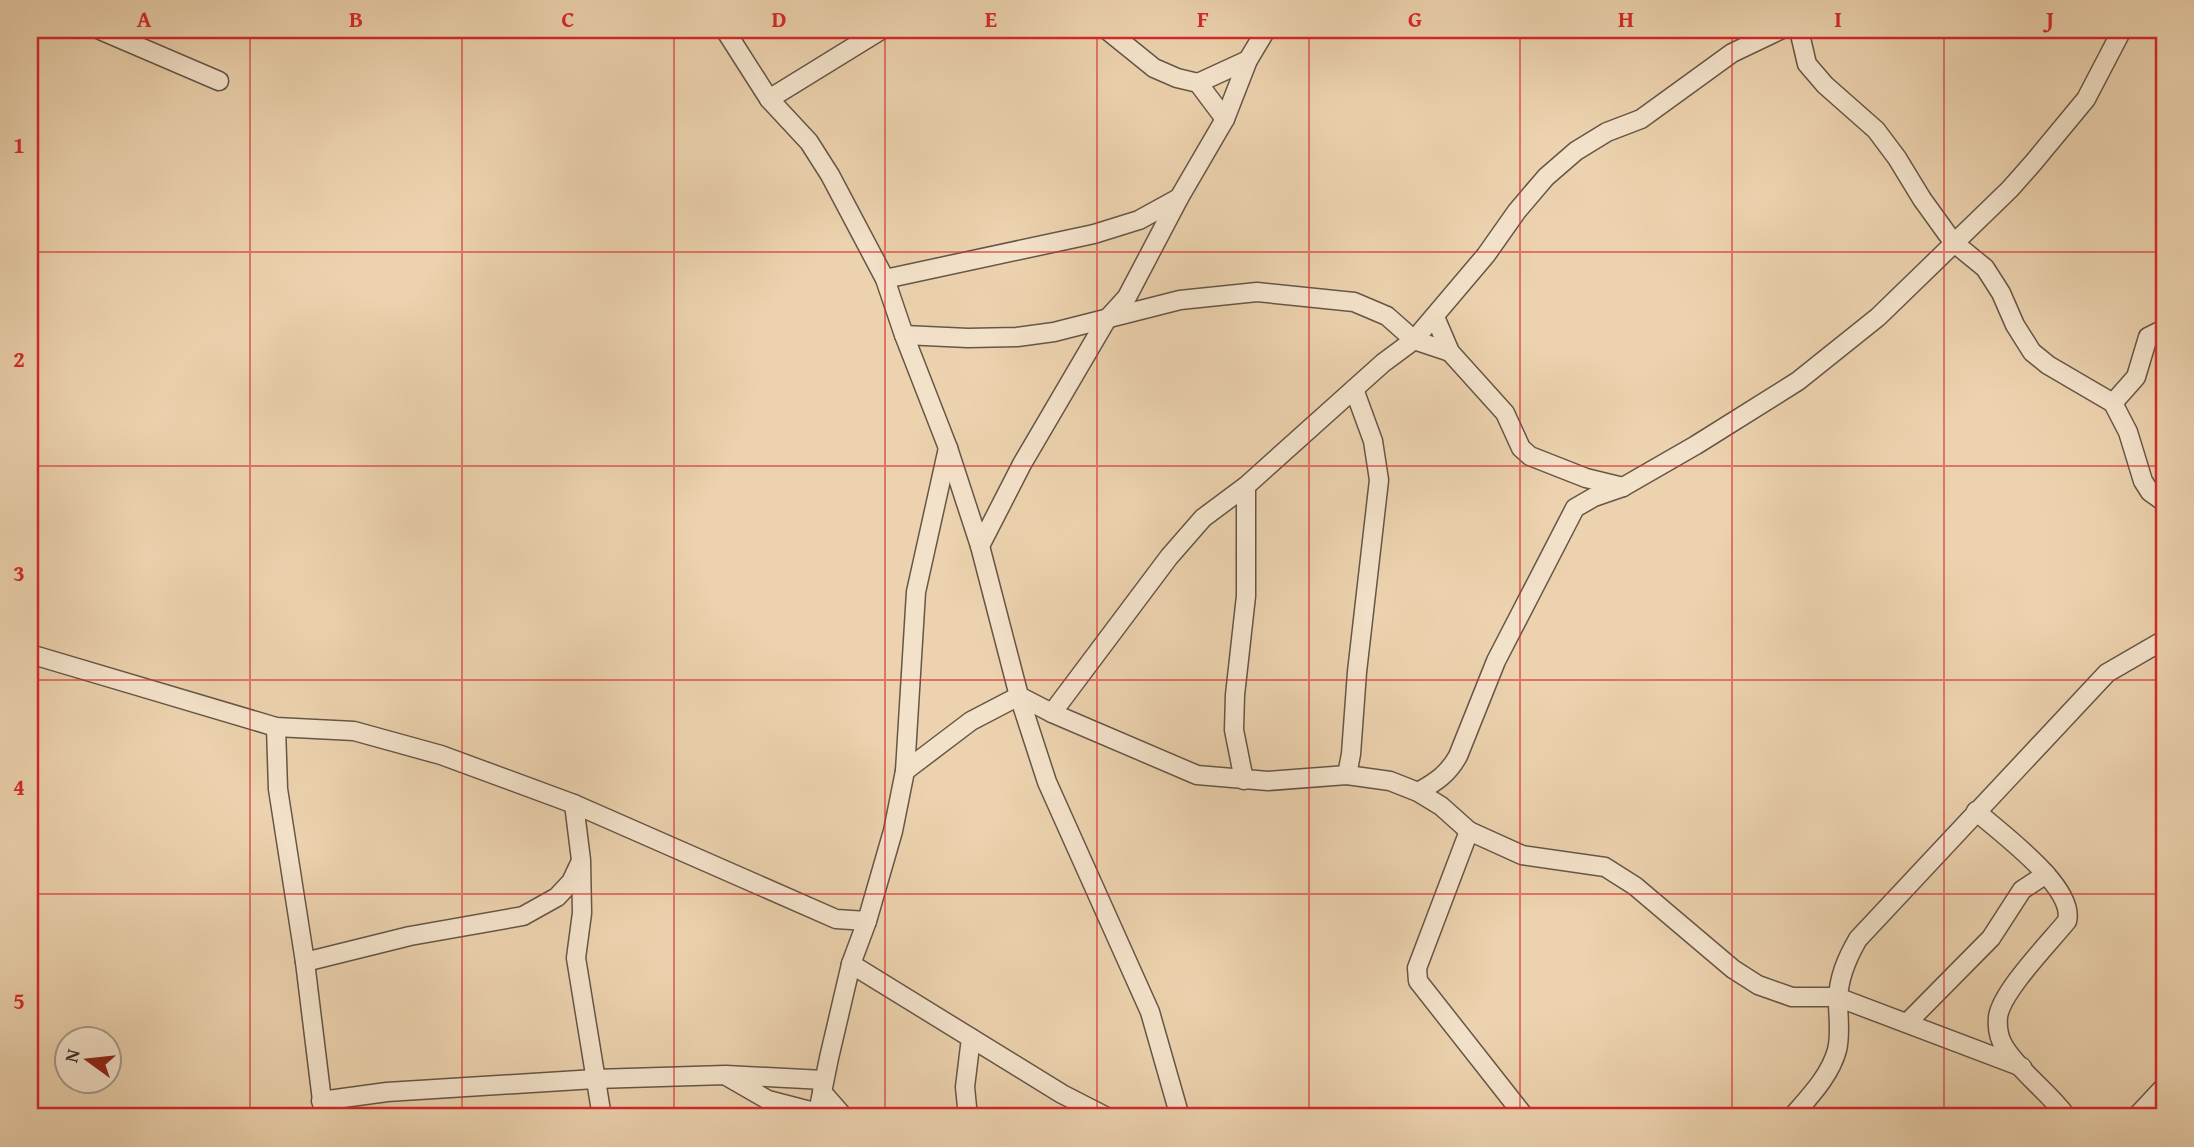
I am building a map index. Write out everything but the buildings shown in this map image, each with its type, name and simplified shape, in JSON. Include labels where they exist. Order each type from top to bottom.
[{"type":"street","points":[[100,30],[219,81]]},
{"type":"street","points":[[725,30],[769,99],[809,142],[830,175],[885,279],[948,447],[980,546],[1019,696],[1046,782],[1150,1013],[1180,1117]]},
{"type":"street","points":[[769,99],[881,30]]},
{"type":"street","points":[[1107,30],[1154,68],[1198,83],[1225,119]]},
{"type":"street","points":[[980,546],[1022,464],[1107,319],[1127,297],[1179,198],[1225,119],[1248,60],[1266,30]]},
{"type":"street","points":[[1052,713],[1169,557],[1203,518],[1246,486],[1354,389],[1414,340],[1539,186],[1576,151],[1607,132],[1641,119],[1732,53],[1780,30]]},
{"type":"street","points":[[1799,30],[1807,64],[1825,85],[1875,130],[1953,242],[1985,268],[2032,352],[2048,365],[2113,403],[2131,441],[2143,481],[2150,492],[2164,502]]},
{"type":"street","points":[[1418,792],[1440,779],[1458,756],[1496,661],[1575,508],[1594,497],[1623,487],[1696,445],[1798,380],[1878,317],[2010,189],[2086,99],[2122,30]]},
{"type":"street","points":[[1198,83],[1248,60]]},
{"type":"street","points":[[885,279],[1094,234],[1139,220],[1179,198]]},
{"type":"street","points":[[904,335],[1017,337],[1055,332],[1180,300],[1257,292],[1354,302],[1387,316],[1414,340],[1450,352]]},
{"type":"street","points":[[1435,317],[1450,352],[1506,413],[1521,449],[1530,456],[1586,478],[1623,487]]},
{"type":"street","points":[[2113,403],[2136,377],[2148,338],[2164,328]]},
{"type":"street","points":[[1347,775],[1378,480],[1373,441],[1354,389]]},
{"type":"street","points":[[726,1075],[768,1100],[818,1115],[851,964],[867,921],[892,831],[905,771],[916,592],[948,447]]},
{"type":"street","points":[[1244,780],[1234,730],[1235,695],[1246,596],[1246,486]]},
{"type":"street","points":[[1792,1117],[1814,1093],[1837,1049],[1838,996],[1847,958],[1858,939],[2107,673],[2164,640]]},
{"type":"street","points":[[30,654],[276,727],[354,731],[441,755],[574,804],[836,919],[867,921]]},
{"type":"street","points":[[905,771],[971,721],[1019,696]]},
{"type":"street","points":[[1019,696],[1052,713],[1197,775],[1293,781],[1347,775],[1390,782],[1418,792],[1441,806],[1469,831],[1522,855],[1605,867],[1635,886],[1733,969],[1758,985],[1792,997],[1838,996],[2022,1067]]},
{"type":"street","points":[[276,727],[278,789],[305,962],[323,1109],[387,1092],[595,1079],[726,1075],[823,1086],[844,1117]]},
{"type":"street","points":[[574,804],[581,860],[582,913],[576,958],[602,1117]]},
{"type":"street","points":[[1976,811],[2046,874],[2064,896],[2069,913],[2067,920],[2008,994],[1998,1016],[1998,1035],[2006,1050],[2067,1117]]},
{"type":"street","points":[[1469,831],[1417,968],[1418,981],[1525,1117]]},
{"type":"street","points":[[305,962],[410,936],[523,916],[557,897],[571,882],[581,860]]},
{"type":"street","points":[[1908,1022],[1991,938],[2022,890],[2046,874]]},
{"type":"street","points":[[851,964],[1062,1094],[1107,1117]]},
{"type":"street","points":[[968,1117],[965,1087],[971,1038]]},
{"type":"street","points":[[2136,1117],[2164,1087]]}]
